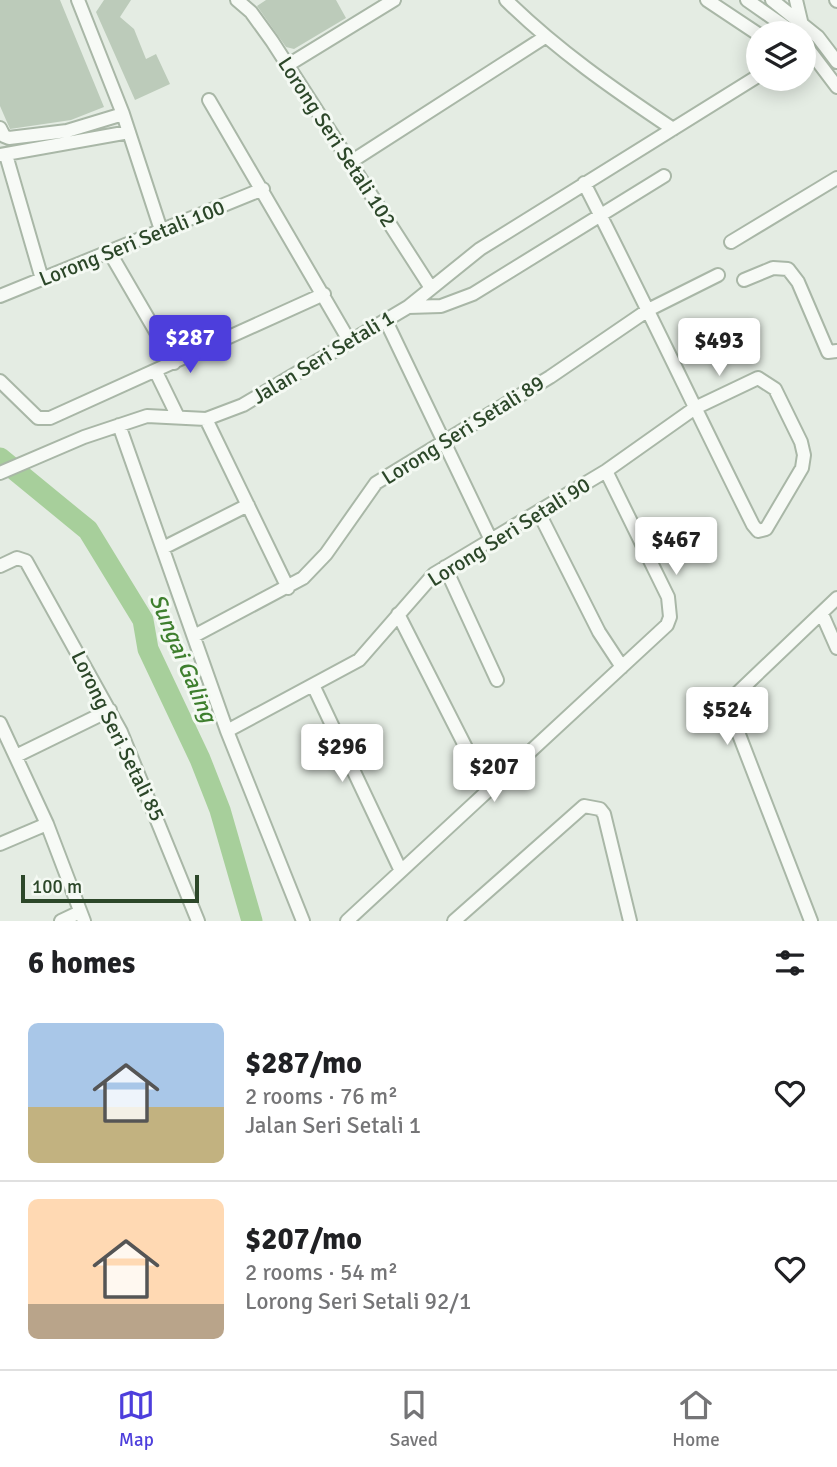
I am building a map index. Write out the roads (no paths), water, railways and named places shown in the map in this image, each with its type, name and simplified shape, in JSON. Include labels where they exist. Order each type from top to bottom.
[{"type":"street","points":[[78,0],[129,132],[161,230]]},
{"type":"street","name":"Lorong Seri Setali 102","points":[[237,0],[256,18],[288,65],[431,288]]},
{"type":"street","points":[[288,65],[394,0]]},
{"type":"street","points":[[506,0],[545,37],[594,77],[673,129]]},
{"type":"street","points":[[707,0],[746,26]]},
{"type":"street","points":[[747,0],[775,21]]},
{"type":"street","points":[[772,0],[801,21]]},
{"type":"street","points":[[796,0],[801,21]]},
{"type":"street","points":[[816,35],[837,62]]},
{"type":"street","points":[[349,163],[545,37]]},
{"type":"street","points":[[816,56],[837,87]]},
{"type":"street","points":[[816,61],[821,62]]},
{"type":"street","name":"Jalan Seri Setali 1","points":[[0,474],[34,457],[147,416],[177,415],[206,419],[243,405],[408,307],[480,249],[746,83]]},
{"type":"street","points":[[209,100],[350,342]]},
{"type":"street","points":[[0,128],[4,136],[9,138],[67,131],[122,114]]},
{"type":"street","points":[[42,279],[3,155],[129,132]]},
{"type":"street","name":"Jalan Seri Setali 1","points":[[408,307],[441,306],[473,294],[664,176]]},
{"type":"street","points":[[731,242],[837,178]]},
{"type":"street","points":[[584,183],[695,408]]},
{"type":"street","name":"Lorong Seri Setali 100","points":[[0,296],[263,189]]},
{"type":"street","points":[[110,253],[174,363]]},
{"type":"street","points":[[744,280],[773,268],[788,269],[798,282],[828,352],[837,351]]},
{"type":"street","name":"Lorong Seri Setali 89","points":[[194,636],[288,588],[316,568],[376,483],[550,377],[648,310],[718,275]]},
{"type":"street","points":[[0,381],[43,420],[156,372],[324,294]]},
{"type":"street","points":[[386,321],[491,540]]},
{"type":"street","points":[[156,372],[177,415]]},
{"type":"street","name":"Lorong Seri Setali 90","points":[[227,731],[359,660],[428,579],[606,471],[695,408],[758,379],[775,389],[802,442],[804,455],[802,468],[766,529],[758,531],[753,525],[695,408]]},
{"type":"street","points":[[206,419],[288,588]]},
{"type":"street","points":[[118,425],[227,731],[303,921]]},
{"type":"street","points":[[347,921],[400,869],[661,632],[670,617],[668,597],[606,471]]},
{"type":"street","points":[[163,548],[248,505]]},
{"type":"street","points":[[540,513],[598,632],[622,667]]},
{"type":"street","name":"Lorong Seri Setali 85","points":[[0,566],[22,559],[110,710],[161,825],[198,921]]},
{"type":"street","points":[[445,568],[497,680]]},
{"type":"street","points":[[811,921],[738,732],[730,699],[837,598]]},
{"type":"street","points":[[398,614],[487,789]]},
{"type":"street","points":[[822,614],[837,648]]},
{"type":"street","points":[[313,685],[400,869]]},
{"type":"street","points":[[16,756],[110,710]]},
{"type":"street","points":[[0,723],[47,824],[82,917],[61,921]]},
{"type":"street","points":[[454,921],[584,806],[600,809],[604,814],[630,921]]},
{"type":"street","points":[[0,844],[47,824]]},
{"type":"waterway","name":"Sungai Galing","points":[[0,458],[88,530],[143,620],[148,649],[200,759],[220,810],[252,921]]}]
